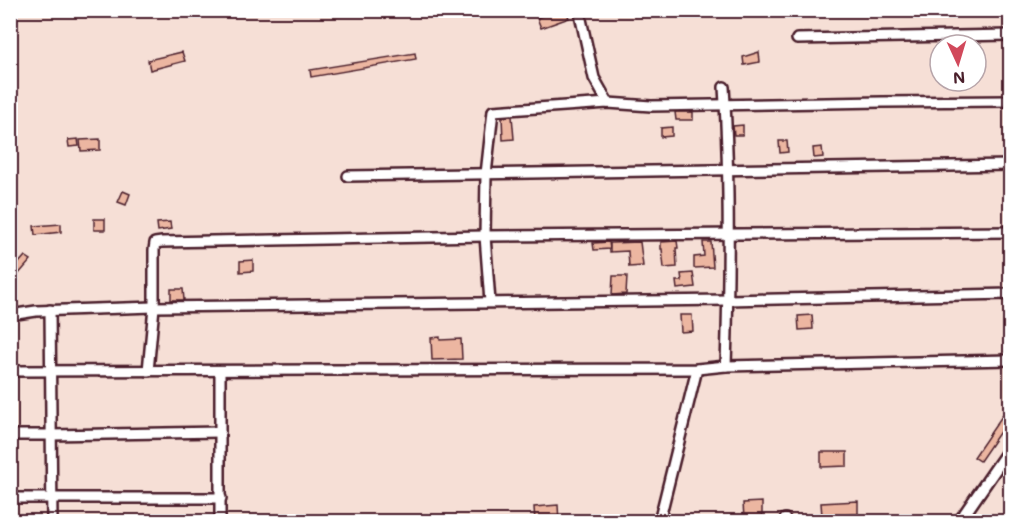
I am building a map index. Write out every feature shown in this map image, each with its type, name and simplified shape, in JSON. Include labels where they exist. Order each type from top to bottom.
[{"type":"street","points":[[579,10],[594,78],[608,103]]},
{"type":"street","points":[[797,39],[1011,35]]},
{"type":"street","points":[[724,87],[728,234],[726,366]]},
{"type":"street","points":[[490,302],[485,236],[486,174],[493,111],[608,103],[651,106],[725,106],[1011,101]]},
{"type":"street","points":[[348,176],[1011,165]]},
{"type":"street","points":[[148,371],[154,307],[155,243],[485,236],[1011,232]]},
{"type":"street","points":[[10,315],[50,310],[154,307],[1011,294]]},
{"type":"street","points":[[50,310],[52,522]]},
{"type":"street","points":[[10,371],[697,369],[726,366],[1011,360]]},
{"type":"street","points":[[659,522],[697,369]]},
{"type":"street","points":[[220,371],[220,522]]},
{"type":"street","points":[[10,435],[220,432]]},
{"type":"street","points":[[959,522],[1011,448]]},
{"type":"street","points":[[10,498],[221,498]]},
{"type":"shaded area","points":[[10,11],[1010,11],[1010,521],[11,521]]},
{"type":"building","points":[[557,10],[566,10],[569,18],[541,28],[537,18]]},
{"type":"building","points":[[182,52],[185,61],[150,70],[148,60]]},
{"type":"building","points":[[759,52],[760,62],[744,65],[743,57]]},
{"type":"building","points":[[415,53],[416,59],[311,77],[310,70]]},
{"type":"building","points":[[675,112],[693,112],[693,120],[676,120]]},
{"type":"building","points":[[512,116],[514,139],[503,140],[502,117]]},
{"type":"building","points":[[743,125],[743,135],[734,135],[733,126]]},
{"type":"building","points":[[672,127],[672,136],[661,137],[661,128]]},
{"type":"building","points":[[78,139],[79,146],[69,147],[68,140]]},
{"type":"building","points":[[100,139],[100,150],[81,151],[80,140]]},
{"type":"building","points":[[779,141],[787,141],[788,152],[780,153]]},
{"type":"building","points":[[822,147],[823,157],[814,158],[813,148]]},
{"type":"building","points":[[123,191],[130,194],[126,205],[118,202]]},
{"type":"building","points":[[94,219],[105,219],[105,230],[94,230]]},
{"type":"building","points":[[170,222],[171,229],[158,231],[157,223]]},
{"type":"building","points":[[61,224],[61,232],[35,235],[34,226]]},
{"type":"building","points":[[677,241],[677,267],[664,268],[661,242]]},
{"type":"building","points":[[609,242],[610,249],[594,250],[593,243]]},
{"type":"building","points":[[640,242],[643,266],[629,267],[628,251],[610,252],[610,243]]},
{"type":"building","points":[[703,242],[711,242],[713,267],[694,268],[694,257],[704,256]]},
{"type":"building","points":[[25,256],[31,260],[10,284],[10,273]]},
{"type":"building","points":[[253,260],[253,271],[240,272],[240,261]]},
{"type":"building","points":[[693,273],[695,287],[677,289],[676,281],[682,281],[681,274]]},
{"type":"building","points":[[613,276],[627,276],[626,294],[612,295]]},
{"type":"building","points":[[171,289],[183,289],[184,300],[171,300]]},
{"type":"building","points":[[680,315],[692,315],[693,331],[681,332]]},
{"type":"building","points":[[812,315],[813,329],[799,330],[798,316]]},
{"type":"building","points":[[440,337],[440,340],[461,339],[462,359],[432,360],[431,338]]},
{"type":"building","points":[[1002,416],[1008,420],[980,461],[974,457]]},
{"type":"building","points":[[821,452],[847,452],[847,466],[821,467]]},
{"type":"building","points":[[858,501],[858,514],[822,516],[821,503]]},
{"type":"building","points":[[762,502],[762,517],[744,518],[743,503]]},
{"type":"building","points":[[558,505],[559,522],[535,522],[534,507]]}]
